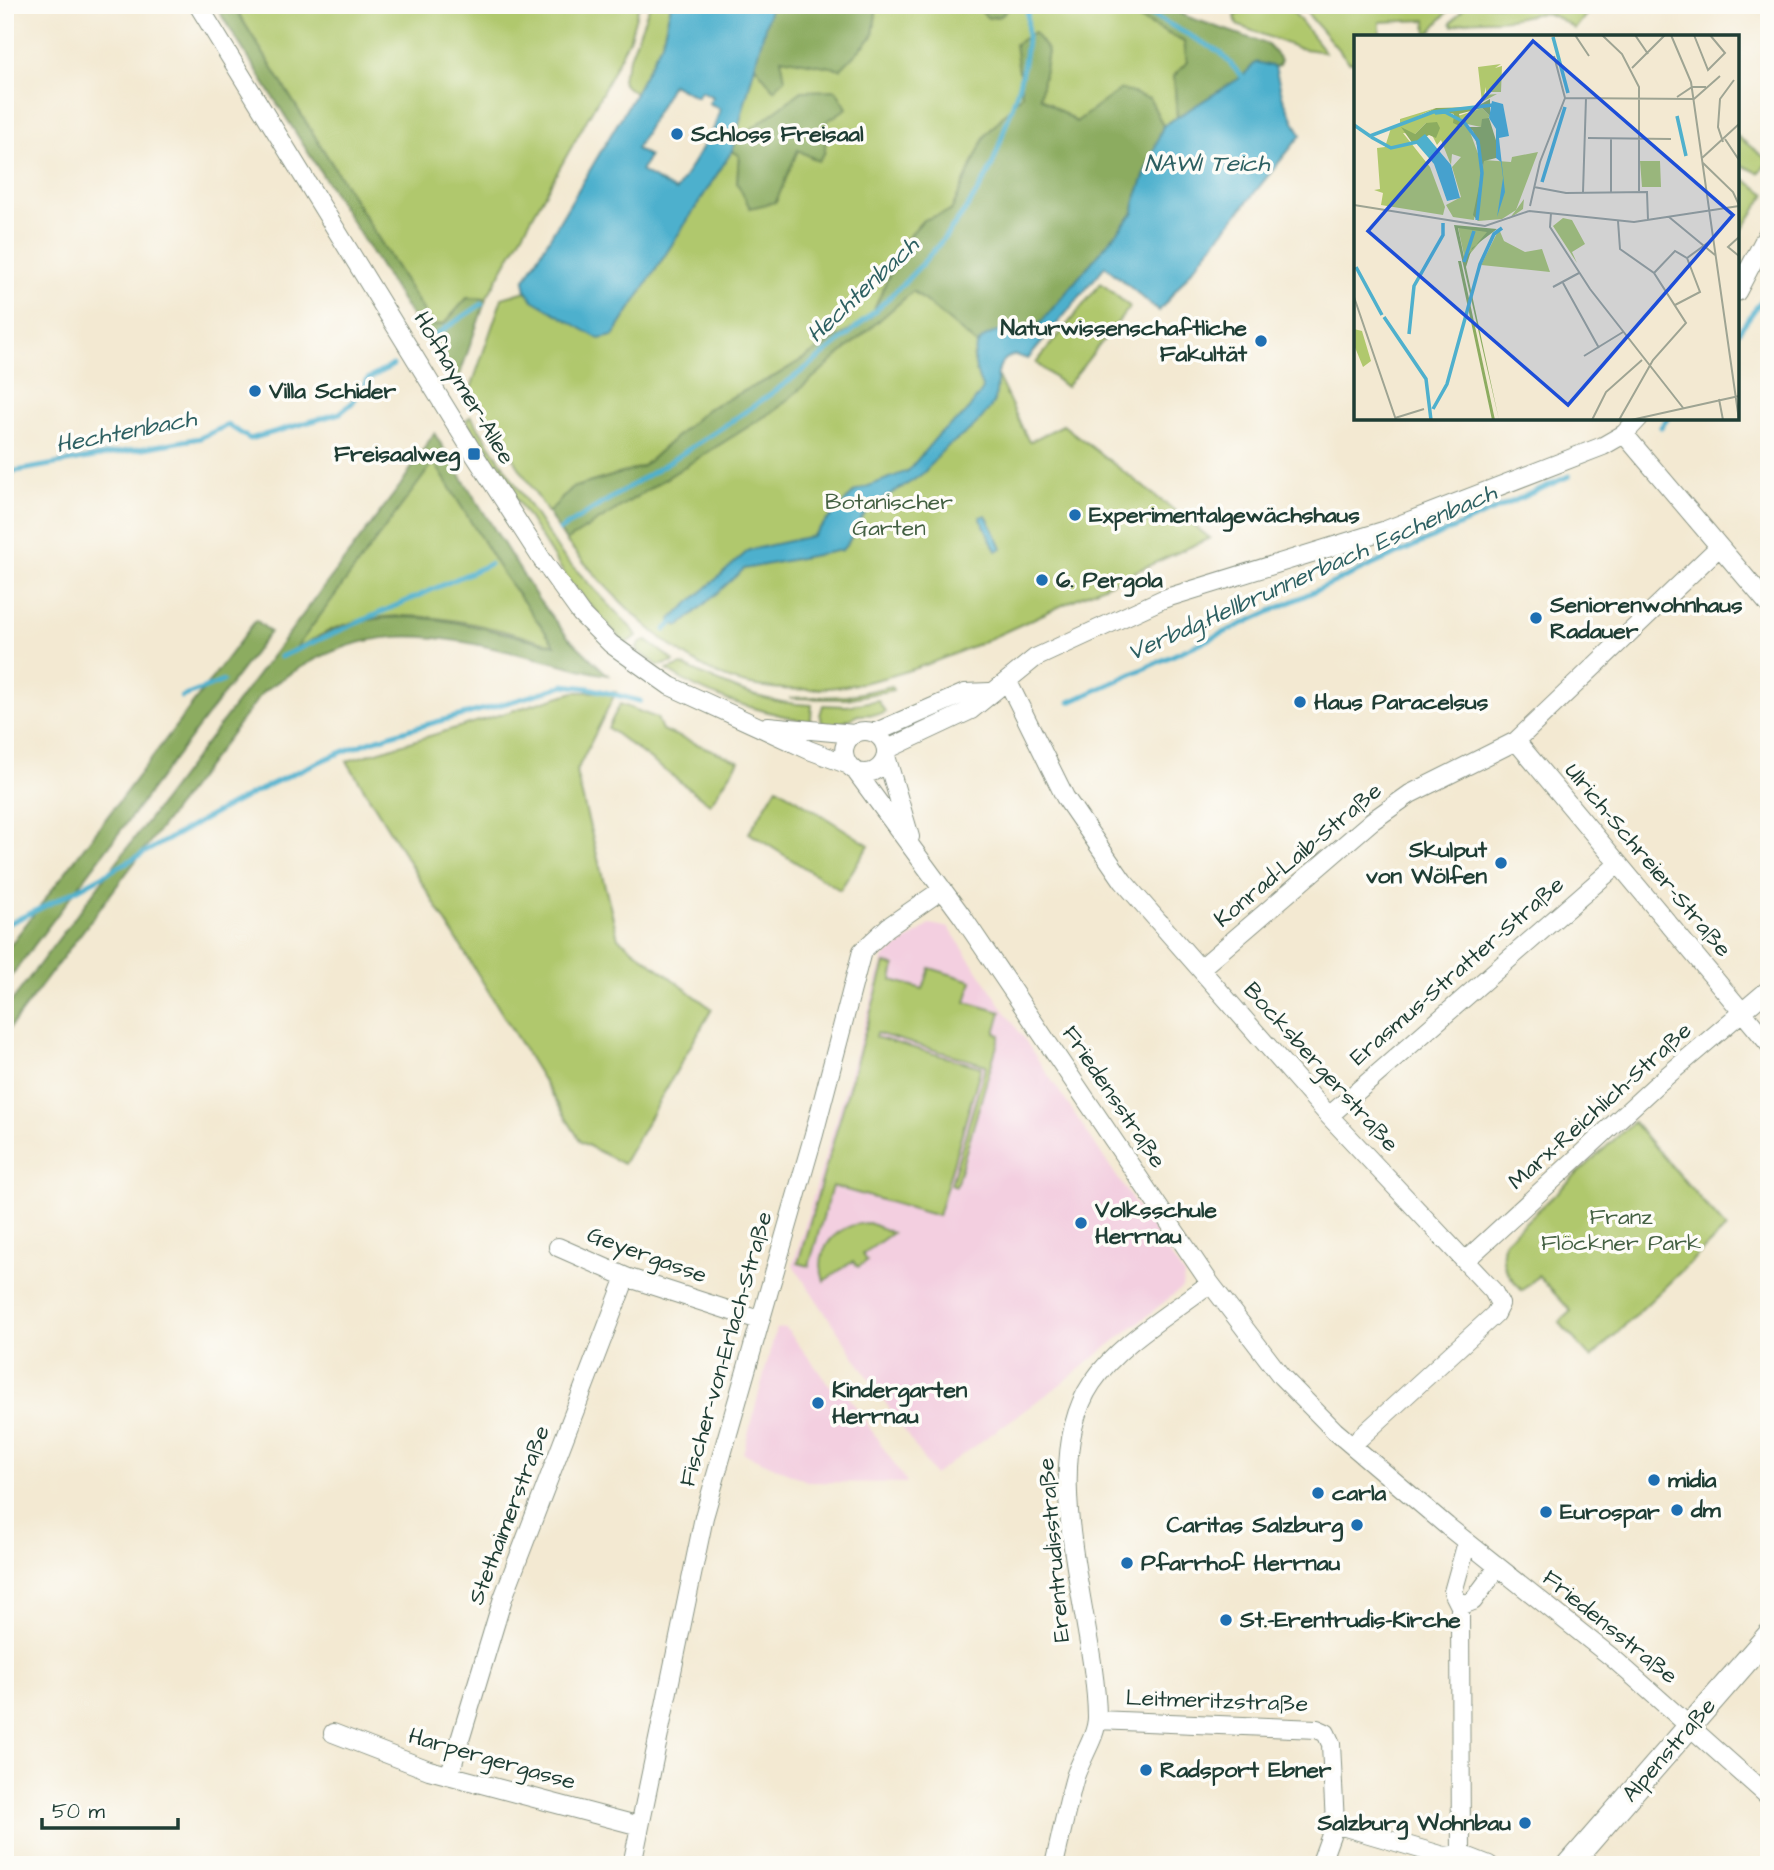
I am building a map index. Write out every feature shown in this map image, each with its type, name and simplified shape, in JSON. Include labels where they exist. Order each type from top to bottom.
[{"type":"main road","name":"Alpenstraße","points":[[1569,1865],[1769,1635]]},
{"type":"street","name":"Hofhaymer-Allee","points":[[198,5],[474,454],[569,599],[611,644],[670,686],[851,767]]},
{"type":"street","points":[[1739,288],[1769,231]]},
{"type":"street","points":[[886,753],[880,737],[868,731],[854,734],[844,752],[851,767],[873,771],[886,753],[971,710],[989,692],[1008,682],[1035,658],[1163,599],[1386,530],[1603,446],[1624,434],[1637,420]]},
{"type":"street","points":[[1624,434],[1769,605]]},
{"type":"street","name":"Konrad-Laib-Straße","points":[[1201,968],[1382,814],[1410,794],[1516,741],[1719,547]]},
{"type":"street","name":"Bocksbergerstraße","points":[[1008,682],[1039,751],[1077,817],[1123,881],[1329,1116],[1493,1291],[1500,1304],[1495,1314],[1352,1445]]},
{"type":"street","points":[[874,733],[965,692],[989,692]]},
{"type":"street","name":"Hofhaymer-Allee","points":[[758,725],[854,734]]},
{"type":"street","name":"Ulrich-Schreier-Straße","points":[[1516,741],[1769,1044]]},
{"type":"street","name":"Friedensstraße","points":[[886,753],[912,844]]},
{"type":"street","name":"Friedensstraße","points":[[851,767],[912,844],[1210,1283],[1281,1376],[1352,1445],[1467,1542],[1615,1660],[1769,1797]]},
{"type":"street","name":"Erasmus-Stratter-Straße","points":[[1329,1116],[1618,864]]},
{"type":"street","name":"Fischer-von-Erlach-Straße","points":[[632,1865],[704,1517],[814,1134],[862,951],[888,927],[943,889]]},
{"type":"street","name":"Marx-Reichlich-Straße","points":[[1465,1261],[1655,1086],[1769,989]]},
{"type":"street","name":"Geyergasse","points":[[558,1247],[626,1277],[759,1320]]},
{"type":"street","name":"Stethaimerstraße","points":[[450,1773],[503,1598],[626,1277]]},
{"type":"street","name":"Erentrudisstraße","points":[[1054,1865],[1075,1776],[1097,1720],[1071,1509],[1068,1451],[1077,1411],[1093,1382],[1112,1360],[1210,1283]]},
{"type":"street","points":[[1461,1860],[1460,1606],[1452,1592],[1467,1542]]},
{"type":"street","points":[[1460,1606],[1473,1601],[1498,1567]]},
{"type":"street","name":"Leitmeritzstraße","points":[[1097,1720],[1317,1729],[1326,1733],[1331,1744],[1335,1824],[1320,1865]]},
{"type":"street","name":"Harpergergasse","points":[[333,1733],[429,1770],[450,1773],[640,1826]]},
{"type":"street","points":[[1335,1824],[1444,1856],[1489,1865]]},
{"type":"shaded area","points":[[931,924],[949,928],[1184,1276],[1182,1288],[1053,1390],[934,1475],[793,1265],[884,957]]},
{"type":"shaded area","points":[[786,1328],[831,1387],[839,1382],[907,1483],[809,1482],[743,1453],[776,1329]]},
{"type":"green space","points":[[215,5],[233,5],[433,326],[444,324],[467,298],[486,299],[458,380],[452,380]]},
{"type":"green space","points":[[233,5],[639,5],[630,37],[603,91],[486,299],[467,298],[444,324],[433,326]]},
{"type":"green space","points":[[650,5],[671,5],[662,42],[635,93],[623,84],[622,78]]},
{"type":"green space","points":[[771,5],[877,5],[873,36],[841,69],[781,58],[785,79],[774,90],[753,63]]},
{"type":"green space","points":[[877,5],[973,5],[975,9],[1001,15],[1011,5],[1114,5],[1184,42],[1187,62],[1174,76],[1177,117],[1163,126],[1150,99],[1077,122],[1040,97],[1048,51],[1022,95],[985,136],[951,211],[923,220],[903,243],[871,317],[775,376],[707,409],[642,467],[572,488],[548,513],[471,388],[502,298],[526,291],[533,300],[613,336],[732,151],[739,155],[737,183],[776,202],[798,149],[818,160],[825,152],[825,122],[751,132],[735,141],[753,63],[774,90],[780,58],[873,36]]},
{"type":"green space","points":[[974,5],[1011,5],[1001,16],[988,18]]},
{"type":"green space","points":[[1114,5],[1165,5],[1188,17],[1267,44],[1281,60],[1275,67],[1256,62],[1243,76],[1177,117],[1174,76],[1187,62],[1184,42]]},
{"type":"green space","points":[[1250,5],[1288,5],[1325,52],[1298,48],[1237,25],[1235,16]]},
{"type":"green space","points":[[1300,5],[1453,5],[1428,35],[1426,20],[1380,22],[1380,35],[1354,35],[1354,62],[1349,62]]},
{"type":"green space","points":[[1466,5],[1574,5],[1586,15],[1575,29],[1552,15],[1543,13],[1509,19],[1469,21],[1453,26],[1451,23]]},
{"type":"green space","points":[[1034,32],[1048,51],[1040,97],[1076,122],[1121,89],[1150,99],[1163,126],[1135,201],[1134,212],[1037,327],[1000,334],[979,346],[913,291],[778,408],[566,541],[548,513],[572,488],[642,467],[707,409],[775,376],[871,317],[903,243],[923,220],[951,211],[985,136],[1022,95],[1015,44]]},
{"type":"green space","points":[[836,90],[847,108],[826,122],[825,152],[818,161],[798,150],[776,202],[750,208],[737,183],[739,155],[732,151],[735,141],[802,91]]},
{"type":"green space","points":[[1739,138],[1769,161],[1759,173],[1739,164]]},
{"type":"green space","points":[[1744,179],[1766,194],[1739,234],[1739,187]]},
{"type":"green space","points":[[1101,283],[1130,307],[1066,387],[1036,363]]},
{"type":"green space","name":"Botanischer Garten","points":[[913,291],[979,346],[973,357],[979,380],[998,377],[1029,442],[1063,425],[1210,538],[978,644],[903,672],[865,682],[826,688],[786,689],[746,684],[721,676],[696,663],[671,646],[624,605],[566,541],[778,408]]},
{"type":"green space","points":[[471,416],[561,554],[637,636],[626,643],[570,583],[466,420]]},
{"type":"green space","points":[[434,433],[538,599],[567,636],[608,675],[499,649],[429,637],[365,641],[333,651],[300,668],[263,692],[5,1034],[5,1010],[400,486]],"holes":[[[434,462],[503,574],[555,645],[446,621],[390,618],[363,621],[335,629],[296,648]]]},
{"type":"green space","points":[[434,461],[503,574],[556,645],[502,630],[416,616],[360,621],[333,629],[295,649]]},
{"type":"green space","points":[[256,620],[270,632],[5,984],[5,952]]},
{"type":"green space","points":[[647,641],[674,662],[659,666],[638,651],[641,642]]},
{"type":"green space","points":[[682,665],[761,697],[812,705],[811,718],[808,722],[717,696],[667,670]]},
{"type":"green space","points":[[892,686],[893,690],[847,699],[789,698],[847,696]]},
{"type":"green space","points":[[574,692],[616,692],[576,772],[618,938],[712,1009],[623,1164],[581,1142],[347,761]]},
{"type":"green space","points":[[878,700],[885,712],[882,714],[858,715],[838,725],[823,725],[820,715],[823,705],[847,706]]},
{"type":"green space","points":[[620,704],[657,718],[662,730],[739,761],[710,804],[608,728]]},
{"type":"green space","points":[[777,787],[869,845],[840,890],[749,833]]},
{"type":"green space","points":[[885,963],[895,966],[892,980],[923,989],[930,968],[972,981],[966,1002],[1001,1012],[995,1033],[1000,1035],[956,1186],[951,1184],[986,1065],[876,1033],[875,1037],[981,1067],[938,1216],[832,1186],[809,1266],[798,1263]]},
{"type":"green space","name":"Franz Flöckner Park","points":[[1633,1122],[1726,1228],[1591,1358],[1559,1322],[1571,1311],[1538,1276],[1522,1291],[1505,1268],[1503,1249],[1505,1241]]},
{"type":"green space","points":[[869,1223],[892,1233],[863,1254],[867,1261],[858,1267],[853,1261],[824,1281],[822,1258],[830,1240],[847,1228]]},
{"type":"water","points":[[671,5],[771,5],[732,151],[613,336],[599,339],[533,300],[526,291],[524,281],[632,99],[662,42]],"holes":[[[672,84],[697,97],[701,91],[713,97],[709,103],[720,109],[714,128],[676,191],[641,171],[649,156],[636,149]]]},
{"type":"water","name":"NAWI Teich","points":[[1256,62],[1275,67],[1283,98],[1301,135],[1159,311],[1105,266],[1028,359],[1015,355],[1001,364],[994,401],[980,420],[943,450],[922,474],[868,510],[842,550],[744,569],[680,626],[672,624],[671,619],[749,550],[812,536],[855,491],[908,471],[939,434],[965,414],[983,389],[976,372],[974,355],[981,341],[999,331],[1037,327],[1134,212],[1135,201],[1163,126],[1243,76]]},
{"type":"water","points":[[986,515],[1002,548],[996,551],[980,517]]},
{"type":"waterway","name":"Hechtenbach","points":[[560,530],[737,418],[853,330],[905,282],[951,230],[988,174],[1021,77],[1026,49],[1027,5]]},
{"type":"waterway","name":"Hechtenbach","points":[[1134,5],[1220,52],[1246,81]]},
{"type":"waterway","name":"Verbdg.Hellbrunnerbach Eschenbach","points":[[1739,331],[1769,290]]},
{"type":"waterway","name":"Hechtenbach","points":[[431,338],[482,304]]},
{"type":"waterway","name":"Hechtenbach","points":[[5,473],[200,438],[228,425],[250,439],[340,413],[352,403],[368,379],[393,365]]},
{"type":"waterway","name":"Verbdg.Hellbrunnerbach Eschenbach","points":[[1661,427],[1666,420]]},
{"type":"waterway","name":"Verbdg.Hellbrunnerbach Eschenbach","points":[[1070,702],[1569,476]]},
{"type":"waterway","name":"Hechtenbach","points":[[280,657],[490,564]]},
{"type":"waterway","name":"Hechtenbach","points":[[665,630],[675,621]]},
{"type":"waterway","name":"Hechtenbach","points":[[182,697],[223,681]]},
{"type":"waterway","name":"Verbdg.Hellbrunnerbach Eschenbach","points":[[5,925],[88,884],[251,794],[363,744],[564,685],[589,688],[640,701]]},
{"type":"place","name":"Schloss Freisaal","points":[[677,134]]},
{"type":"place","name":"Naturwissenschaftliche Fakultät","points":[[1261,341]]},
{"type":"place","name":"Villa Schider","points":[[255,391]]},
{"type":"place","name":"Freisaalweg","points":[[474,454]]},
{"type":"place","name":"Experimentalgewächshaus","points":[[1075,515]]},
{"type":"place","name":"6. Pergola","points":[[1042,580]]},
{"type":"place","name":"Seniorenwohnhaus Radauer","points":[[1536,618]]},
{"type":"place","name":"Haus Paracelsus","points":[[1300,702]]},
{"type":"place","name":"Skulput von Wölfen","points":[[1501,863]]},
{"type":"place","name":"Volksschule Herrnau","points":[[1081,1223]]},
{"type":"place","name":"Kindergarten Herrnau","points":[[818,1403]]},
{"type":"place","name":"midia","points":[[1654,1480]]},
{"type":"place","name":"carla","points":[[1318,1493]]},
{"type":"place","name":"dm","points":[[1677,1510]]},
{"type":"place","name":"Eurospar","points":[[1546,1512]]},
{"type":"place","name":"Caritas Salzburg","points":[[1357,1525]]},
{"type":"place","name":"Pfarrhof Herrnau","points":[[1127,1563]]},
{"type":"place","name":"St.-Erentrudis-Kirche","points":[[1226,1620]]},
{"type":"place","name":"Radsport Ebner","points":[[1146,1770]]},
{"type":"place","name":"Salzburg Wohnbau","points":[[1525,1823]]}]
